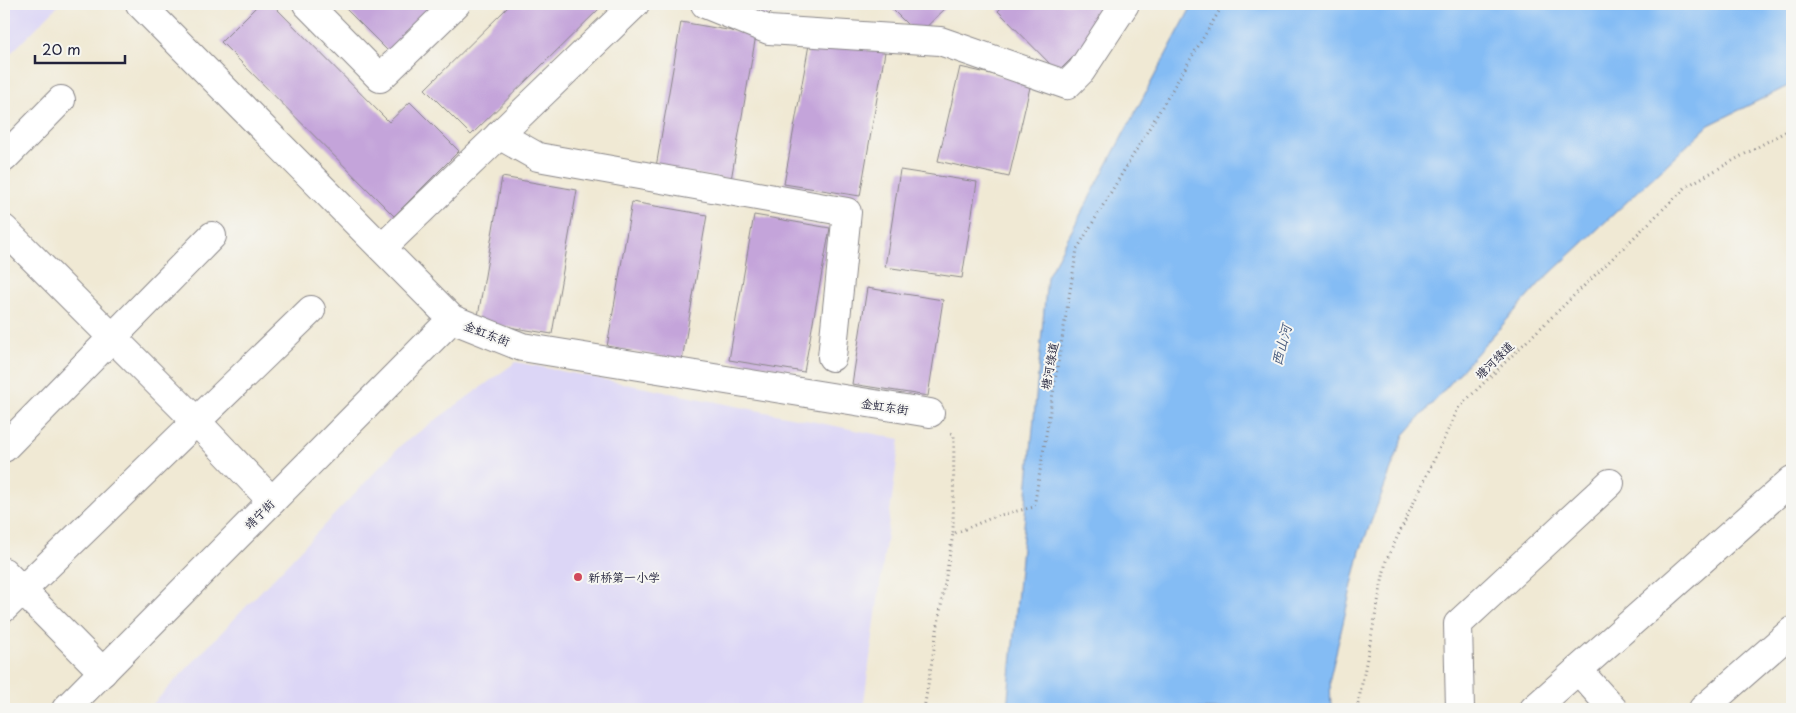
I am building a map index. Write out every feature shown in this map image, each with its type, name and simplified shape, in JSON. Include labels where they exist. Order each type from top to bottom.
[{"type":"street","name":"金虹东街","points":[[140,4],[452,319],[522,347],[930,413]]},
{"type":"street","points":[[307,4],[380,78],[456,4]]},
{"type":"street","points":[[382,248],[635,4]]},
{"type":"street","points":[[705,4],[770,30],[940,42],[1067,84],[1081,72],[1124,4]]},
{"type":"street","points":[[4,158],[61,100]]},
{"type":"street","points":[[499,135],[538,157],[847,212],[832,357]]},
{"type":"street","points":[[4,229],[196,421],[272,501]]},
{"type":"street","points":[[4,448],[212,236]]},
{"type":"street","points":[[103,672],[10,590],[196,421],[311,310]]},
{"type":"street","name":"靖宁街","points":[[79,705],[103,672],[452,319]]},
{"type":"street","points":[[1534,709],[1792,480]]},
{"type":"street","points":[[1460,709],[1458,624],[1610,483]]},
{"type":"street","points":[[1703,709],[1792,631]]},
{"type":"street","points":[[1578,670],[1613,709]]},
{"type":"path","name":"塘河绿道","points":[[954,534],[996,516],[1034,507],[1077,249],[1222,8],[1222,4]]},
{"type":"path","name":"塘河绿道","points":[[1357,709],[1386,561],[1459,407],[1687,186],[1792,128]]},
{"type":"path","points":[[924,709],[954,534],[954,435],[930,413]]},
{"type":"shaded area","points":[[4,4],[60,4],[4,60]]},
{"type":"shaded area","name":"新桥第一小学","points":[[516,362],[900,439],[863,709],[148,709],[401,445]]},
{"type":"water","name":"西山河","points":[[1193,4],[1792,4],[1792,84],[1709,125],[1540,283],[1404,435],[1360,551],[1330,678],[1331,709],[1007,709],[1047,277]]},
{"type":"building","points":[[259,4],[272,4],[389,122],[410,102],[459,151],[394,216],[221,42]]},
{"type":"building","points":[[352,4],[437,4],[389,52],[346,9]]},
{"type":"building","points":[[511,4],[604,4],[471,135],[425,89]]},
{"type":"building","points":[[747,4],[779,4],[763,20]]},
{"type":"building","points":[[887,4],[950,4],[918,35]]},
{"type":"building","points":[[1005,4],[1121,4],[1124,6],[1058,72],[998,11]]},
{"type":"building","points":[[681,22],[756,35],[731,180],[656,167]]},
{"type":"building","points":[[810,39],[885,52],[860,196],[784,184]]},
{"type":"building","points":[[960,67],[1031,83],[1009,177],[938,161]]},
{"type":"building","points":[[900,170],[977,182],[962,278],[885,267]]},
{"type":"building","points":[[502,177],[577,190],[552,334],[477,322]]},
{"type":"building","points":[[632,202],[707,215],[682,360],[607,347]]},
{"type":"building","points":[[754,215],[830,228],[804,372],[729,360]]},
{"type":"building","points":[[867,288],[943,300],[928,396],[852,384]]},
{"type":"place","name":"新桥第一小学","points":[[578,577]]}]
